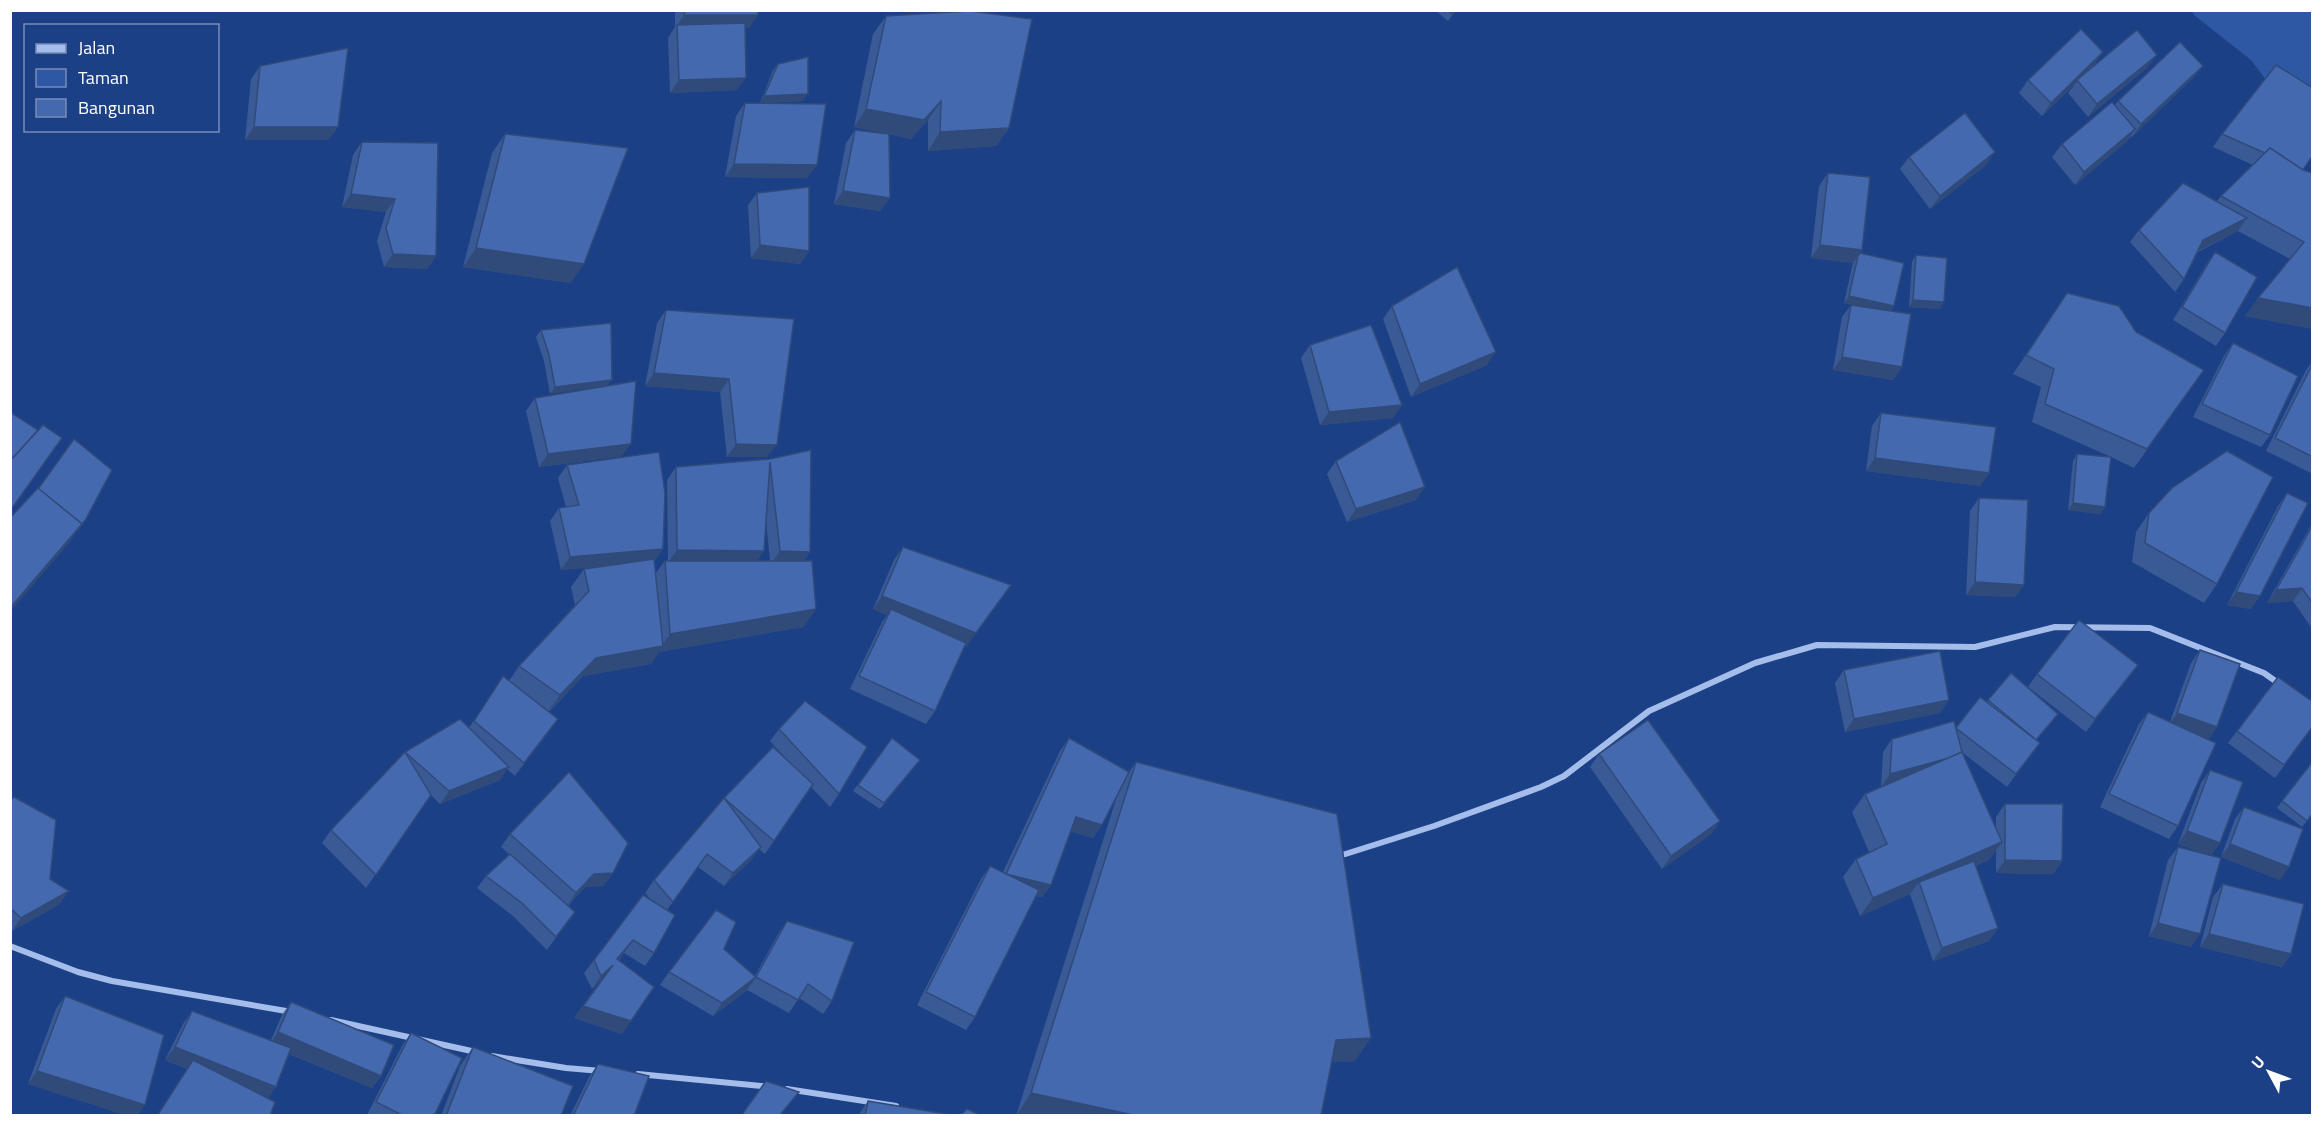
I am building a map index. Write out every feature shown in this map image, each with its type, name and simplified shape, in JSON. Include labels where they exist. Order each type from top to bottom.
[{"type":"street","points":[[1329,859],[1434,826],[1541,788],[1564,776],[1649,711],[1755,663],[1817,645],[1975,647],[2055,627],[2150,628],[2264,673],[2283,687]]},
{"type":"street","points":[[10,946],[78,972],[112,981],[300,1013]]},
{"type":"street","points":[[322,1018],[498,1057],[566,1068],[613,1072]]},
{"type":"street","points":[[625,1073],[754,1084],[899,1107]]},
{"type":"green space","points":[[2192,11],[2312,11],[2312,146],[2297,121],[2251,60]]},
{"type":"building","points":[[685,10],[758,10],[758,15],[684,15]]},
{"type":"building","points":[[970,11],[1032,19],[1009,128],[940,132],[941,101],[924,120],[866,109],[886,16]]},
{"type":"building","points":[[745,23],[746,78],[679,80],[677,25]]},
{"type":"building","points":[[2081,29],[2103,52],[2051,103],[2028,80]]},
{"type":"building","points":[[2137,30],[2157,55],[2097,104],[2077,80]]},
{"type":"building","points":[[2180,42],[2203,66],[2141,124],[2118,101]]},
{"type":"building","points":[[348,48],[338,127],[254,127],[260,66]]},
{"type":"building","points":[[808,57],[808,94],[764,96],[778,64]]},
{"type":"building","points":[[2276,65],[2313,88],[2313,155],[2303,170],[2270,148],[2265,153],[2222,134]]},
{"type":"building","points":[[2112,102],[2135,129],[2084,172],[2062,144]]},
{"type":"building","points":[[745,103],[826,104],[817,165],[734,164]]},
{"type":"building","points":[[1965,113],[1995,152],[1940,196],[1909,157]]},
{"type":"building","points":[[855,130],[889,134],[890,198],[843,191]]},
{"type":"building","points":[[505,134],[628,148],[584,264],[476,248]]},
{"type":"building","points":[[362,142],[438,143],[436,256],[393,254],[386,228],[395,199],[351,194]]},
{"type":"building","points":[[2270,148],[2303,170],[2313,173],[2313,308],[2258,298],[2304,242],[2221,196]]},
{"type":"building","points":[[1828,173],[1870,177],[1862,250],[1820,245]]},
{"type":"building","points":[[2183,183],[2247,218],[2203,240],[2184,279],[2139,230]]},
{"type":"building","points":[[809,187],[809,251],[760,245],[757,193]]},
{"type":"building","points":[[2215,252],[2257,277],[2225,333],[2182,307]]},
{"type":"building","points":[[1860,253],[1904,263],[1894,306],[1849,296]]},
{"type":"building","points":[[1916,255],[1947,258],[1944,302],[1913,300]]},
{"type":"building","points":[[1457,267],[1496,352],[1420,384],[1392,306]]},
{"type":"building","points":[[2067,293],[2119,306],[2136,332],[2204,370],[2147,449],[2045,404],[2054,369],[2026,355]]},
{"type":"building","points":[[1851,305],[1911,314],[1902,367],[1842,357]]},
{"type":"building","points":[[666,310],[794,319],[777,445],[736,444],[729,379],[654,373]]},
{"type":"building","points":[[611,323],[612,380],[555,387],[549,355],[541,330]]},
{"type":"building","points":[[1371,325],[1402,405],[1329,412],[1310,345]]},
{"type":"building","points":[[2233,343],[2298,376],[2270,435],[2202,404]]},
{"type":"building","points":[[2313,363],[2313,457],[2275,438]]},
{"type":"building","points":[[636,381],[631,444],[548,454],[535,398]]},
{"type":"building","points":[[10,412],[38,430],[13,458],[10,457]]},
{"type":"building","points":[[1881,413],[1996,427],[1989,473],[1875,458]]},
{"type":"building","points":[[1400,422],[1425,487],[1356,509],[1336,461]]},
{"type":"building","points":[[43,425],[62,438],[10,511],[10,457],[13,458]]},
{"type":"building","points":[[74,439],[112,470],[86,519],[78,530],[82,524],[38,489]]},
{"type":"building","points":[[811,450],[810,552],[780,551],[770,462],[764,551],[677,550],[676,467],[770,459]]},
{"type":"building","points":[[2227,451],[2273,477],[2217,584],[2145,543],[2149,513],[2172,488]]},
{"type":"building","points":[[659,452],[665,493],[663,549],[570,557],[559,508],[579,505],[567,465]]},
{"type":"building","points":[[2077,454],[2111,457],[2105,507],[2073,503]]},
{"type":"building","points":[[38,488],[82,524],[10,608],[10,518]]},
{"type":"building","points":[[2287,493],[2308,503],[2260,596],[2236,592]]},
{"type":"building","points":[[1979,498],[2028,500],[2024,585],[1975,582]]},
{"type":"building","points":[[2313,525],[2313,604],[2302,588],[2276,590]]},
{"type":"building","points":[[903,547],[1011,585],[976,633],[882,596]]},
{"type":"building","points":[[654,559],[663,646],[596,658],[560,695],[519,666],[589,591],[584,569]]},
{"type":"building","points":[[665,561],[812,561],[816,609],[670,634]]},
{"type":"building","points":[[891,609],[966,643],[935,711],[859,676]]},
{"type":"building","points":[[2079,620],[2138,665],[2095,719],[2037,674]]},
{"type":"building","points":[[2200,650],[2240,664],[2217,727],[2177,713]]},
{"type":"building","points":[[1940,651],[1949,700],[1854,719],[1844,670]]},
{"type":"building","points":[[2011,673],[2058,714],[2036,740],[1988,700]]},
{"type":"building","points":[[503,676],[558,719],[524,763],[474,721]]},
{"type":"building","points":[[2278,677],[2313,702],[2313,726],[2284,765],[2237,731]]},
{"type":"building","points":[[1980,697],[2040,743],[2016,774],[1956,728]]},
{"type":"building","points":[[805,701],[867,747],[839,794],[779,729]]},
{"type":"building","points":[[2148,712],[2216,743],[2178,826],[2109,794]]},
{"type":"building","points":[[460,719],[509,767],[449,791],[405,752]]},
{"type":"building","points":[[1648,720],[1720,821],[1671,856],[1599,754]]},
{"type":"building","points":[[1954,721],[1962,752],[1949,758],[1890,774],[1892,739]]},
{"type":"building","points":[[892,738],[920,760],[884,803],[858,785]]},
{"type":"building","points":[[1069,738],[1129,772],[1102,825],[1076,817],[1051,885],[1006,874]]},
{"type":"building","points":[[773,747],[813,784],[774,841],[724,798]]},
{"type":"building","points":[[405,752],[431,795],[376,875],[331,830]]},
{"type":"building","points":[[1962,752],[2002,842],[1873,898],[1856,859],[1887,844],[1865,794]]},
{"type":"building","points":[[2313,761],[2313,813],[2307,821],[2282,801]]},
{"type":"building","points":[[1136,762],[1337,814],[1371,1038],[1336,1040],[1321,1116],[1138,1116],[1031,1093]]},
{"type":"building","points":[[2210,770],[2243,782],[2220,843],[2187,831]]},
{"type":"building","points":[[569,772],[628,843],[613,873],[594,874],[576,893],[510,834]]},
{"type":"building","points":[[14,797],[56,820],[50,879],[69,891],[21,918],[10,908],[10,801]]},
{"type":"building","points":[[724,798],[761,847],[733,873],[707,854],[673,902],[654,880]]},
{"type":"building","points":[[2005,804],[2063,804],[2062,861],[2005,860]]},
{"type":"building","points":[[2244,807],[2303,829],[2289,867],[2230,844]]},
{"type":"building","points":[[2178,847],[2221,858],[2200,934],[2158,923]]},
{"type":"building","points":[[510,854],[575,912],[556,937],[522,903],[486,876]]},
{"type":"building","points":[[1974,861],[1998,928],[1942,948],[1919,882]]},
{"type":"building","points":[[990,866],[1039,890],[975,1017],[926,992]]},
{"type":"building","points":[[2223,884],[2304,904],[2291,954],[2209,934]]},
{"type":"building","points":[[643,895],[675,915],[654,953],[633,940],[617,959],[654,987],[631,1021],[583,1006],[613,965],[601,976],[594,960]]},
{"type":"building","points":[[716,910],[736,922],[724,949],[756,977],[722,1003],[669,972]]},
{"type":"building","points":[[787,921],[854,942],[832,1001],[808,984],[798,1000],[756,977]]},
{"type":"building","points":[[65,996],[164,1035],[145,1105],[37,1071]]},
{"type":"building","points":[[291,1002],[394,1045],[381,1076],[278,1032]]},
{"type":"building","points":[[192,1011],[291,1048],[276,1087],[175,1047]]},
{"type":"building","points":[[411,1033],[462,1058],[434,1116],[404,1116],[376,1102]]},
{"type":"building","points":[[473,1047],[573,1086],[561,1116],[446,1116]]},
{"type":"building","points":[[193,1060],[275,1102],[270,1116],[157,1116]]},
{"type":"building","points":[[598,1064],[649,1076],[634,1116],[573,1116]]},
{"type":"building","points":[[766,1081],[799,1092],[779,1116],[741,1116]]},
{"type":"building","points":[[868,1101],[952,1115],[865,1116]]},
{"type":"building","points":[[967,1109],[982,1116],[960,1116]]}]
